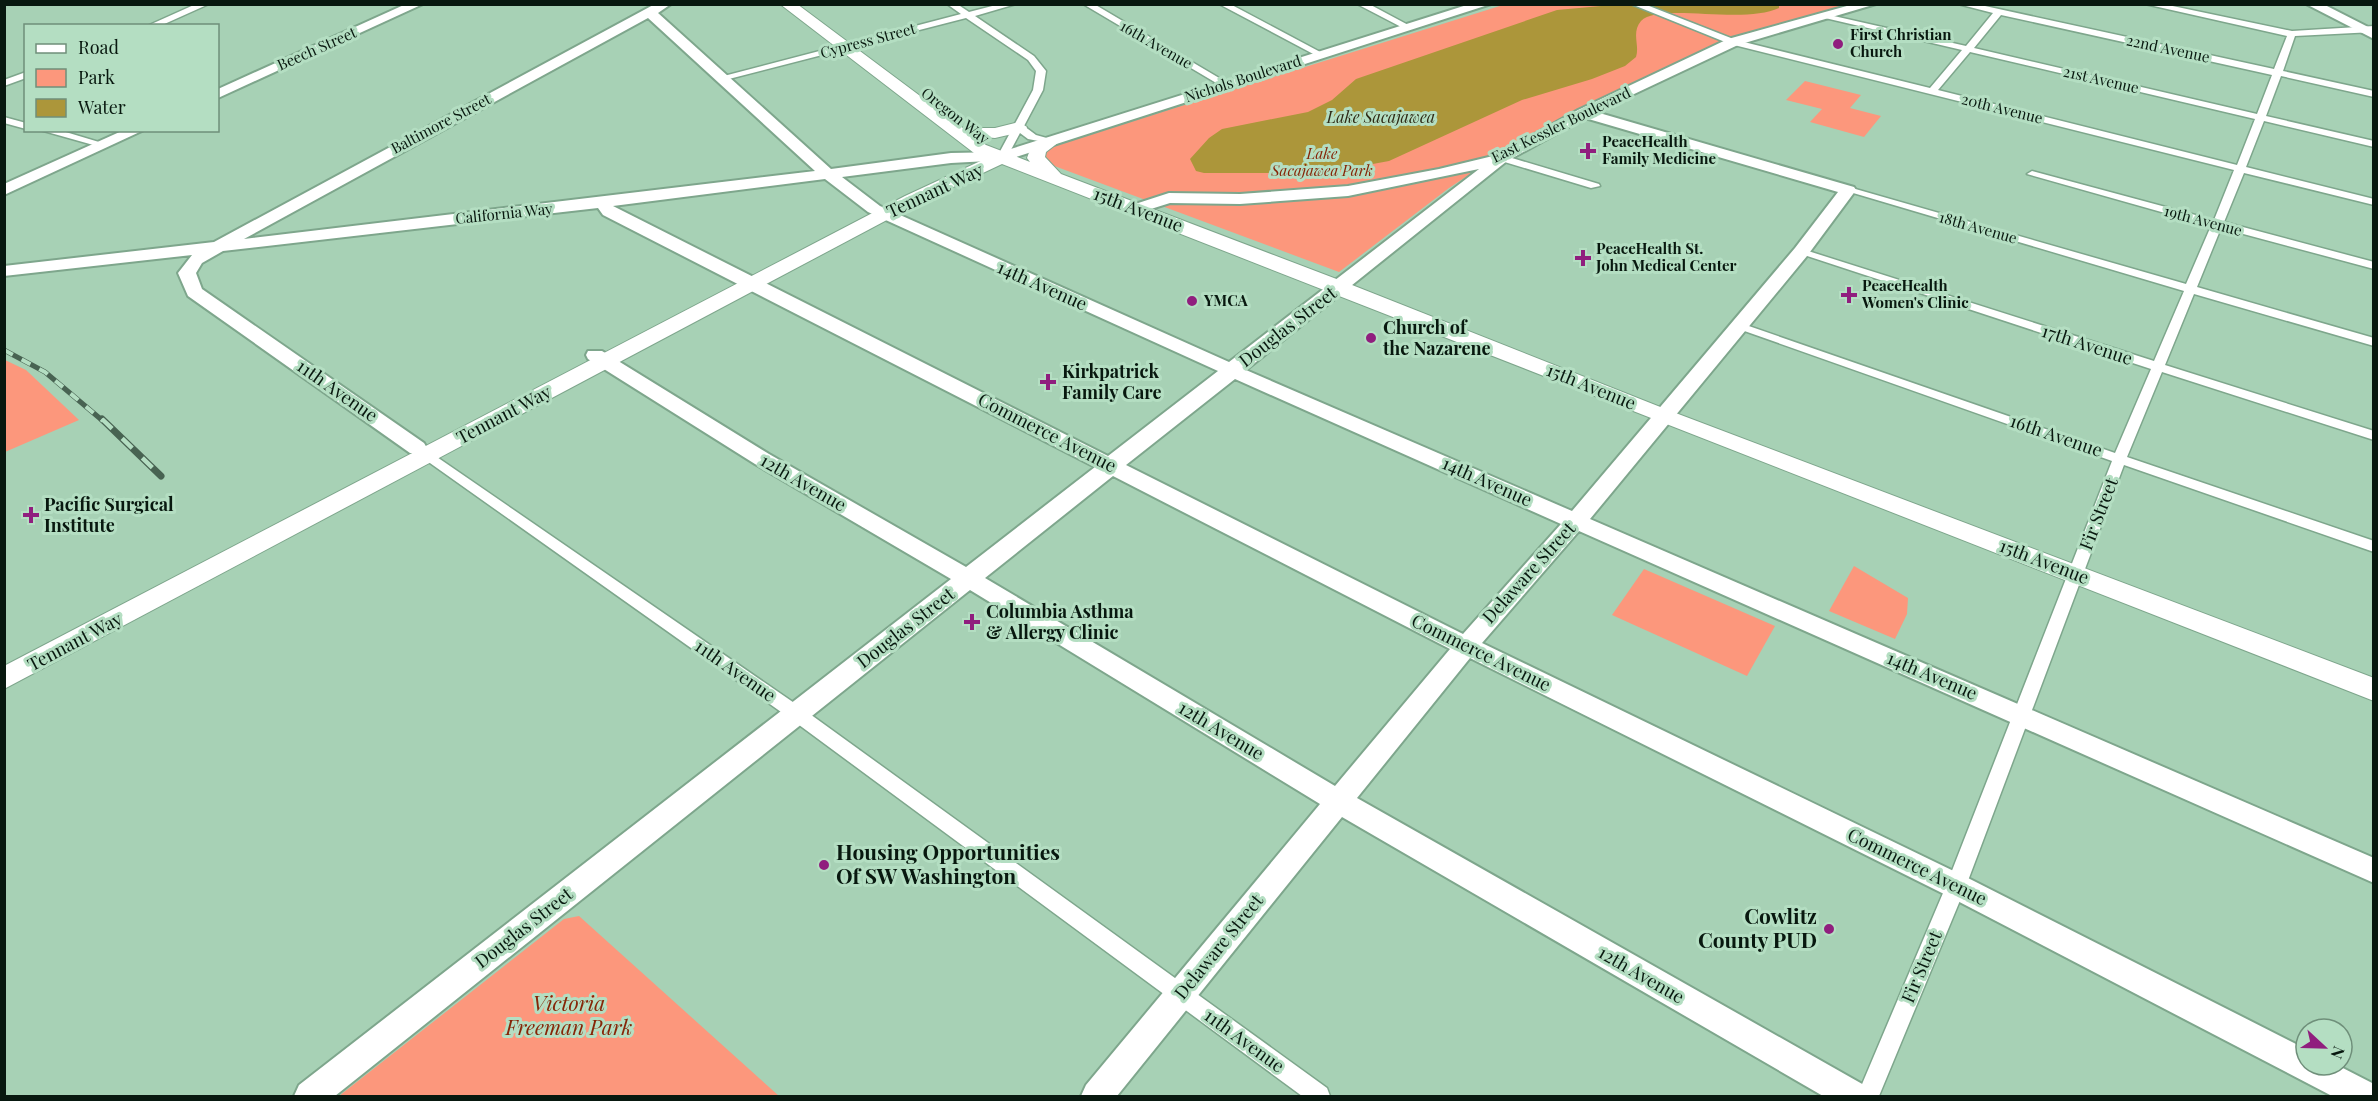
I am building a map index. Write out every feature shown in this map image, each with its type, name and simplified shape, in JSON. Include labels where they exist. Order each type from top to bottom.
[{"type":"main road","name":"Oregon Way","points":[[787,4],[980,148],[1002,157]]},
{"type":"main road","name":"Oregon Way","points":[[810,4],[990,141],[1002,157]]},
{"type":"main road","points":[[978,132],[995,133],[1019,127]]},
{"type":"main road","points":[[1050,142],[1038,150],[1036,158],[1055,178]]},
{"type":"main road","name":"15th Avenue","points":[[1002,157],[1340,286],[1665,417],[2373,690]]},
{"type":"main road","name":"Tennant Way","points":[[4,679],[423,452],[879,212],[1002,157]]},
{"type":"main road","name":"Tennant Way","points":[[4,663],[423,452]]},
{"type":"street","points":[[156,24],[205,4]]},
{"type":"street","name":"Beech Street","points":[[219,94],[417,4]]},
{"type":"street","name":"Baltimore Street","points":[[218,246],[665,4]]},
{"type":"street","points":[[951,4],[1031,58],[1041,71],[1038,90],[1002,157]]},
{"type":"street","name":"Cypress Street","points":[[725,77],[1012,4]]},
{"type":"street","name":"16th Avenue","points":[[1087,4],[1226,85]]},
{"type":"street","points":[[1223,4],[1320,54]]},
{"type":"street","points":[[1361,4],[1408,27]]},
{"type":"street","name":"Nichols Boulevard","points":[[1002,157],[1320,54],[1485,4]]},
{"type":"street","name":"20th Avenue","points":[[1635,4],[1733,42],[2373,202]]},
{"type":"street","name":"East Kessler Boulevard","points":[[1134,209],[1169,198],[1240,199],[1348,191],[1440,174],[1502,158],[1583,114],[1733,42],[1870,4]]},
{"type":"street","name":"22nd Avenue","points":[[1962,4],[2373,94]]},
{"type":"street","points":[[2149,4],[2292,34],[2370,31]]},
{"type":"street","points":[[2312,4],[2370,31]]},
{"type":"street","points":[[1932,92],[1999,12]]},
{"type":"street","name":"14th Avenue","points":[[650,13],[725,77],[827,173],[879,212],[2373,871]]},
{"type":"street","name":"21st Avenue","points":[[1828,16],[2373,144]]},
{"type":"street","name":"Fir Street","points":[[1868,1096],[1956,886],[2120,458],[2159,369],[2292,34]]},
{"type":"street","points":[[4,83],[24,76]]},
{"type":"street","name":"18th Avenue","points":[[1583,114],[2373,342]]},
{"type":"street","points":[[4,120],[24,125]]},
{"type":"street","points":[[1019,127],[1032,137],[1050,142]]},
{"type":"street","points":[[53,132],[104,145]]},
{"type":"street","points":[[4,190],[133,132]]},
{"type":"street","name":"California Way","points":[[4,271],[602,203],[951,158],[1002,157]]},
{"type":"street","points":[[1502,158],[1595,186]]},
{"type":"street","name":"Douglas Street","points":[[310,1096],[1502,158]]},
{"type":"street","name":"19th Avenue","points":[[2032,174],[2373,266]]},
{"type":"street","name":"Delaware Street","points":[[1097,1096],[1466,645],[1665,417],[1801,252],[1848,189]]},
{"type":"street","name":"Commerce Avenue","points":[[602,203],[609,212],[746,282],[1466,645],[1956,886],[2364,1096]]},
{"type":"street","name":"11th Avenue","points":[[218,246],[195,260],[190,266],[187,273],[194,292],[797,714],[1319,1096]]},
{"type":"street","name":"17th Avenue","points":[[1801,252],[2373,436]]},
{"type":"street","name":"16th Avenue","points":[[1739,327],[2373,547]]},
{"type":"street","name":"12th Avenue","points":[[600,358],[762,459],[969,579],[1338,801],[1854,1096]]},
{"type":"green space","name":"Lake Sacajawea Park","points":[[1503,5],[1856,5],[1736,38],[1607,95],[1528,136],[1449,188],[1339,272],[1049,164],[1040,152],[1047,148]]},
{"type":"green space","points":[[1805,81],[1861,95],[1850,108],[1881,116],[1864,137],[1810,122],[1822,109],[1786,100]]},
{"type":"green space","points":[[5,360],[26,370],[79,420],[5,452]]},
{"type":"green space","points":[[1854,566],[1908,598],[1907,614],[1895,639],[1829,611]]},
{"type":"green space","points":[[1644,569],[1775,626],[1747,676],[1612,615]]},
{"type":"green space","name":"Victoria Freeman Park","points":[[579,916],[779,1096],[339,1096],[564,919]]},
{"type":"water","name":"Lake Sacajawea","points":[[1623,4],[1779,5],[1779,8],[1745,15],[1665,13],[1651,16],[1641,21],[1638,26],[1636,57],[1625,66],[1592,79],[1522,100],[1389,161],[1324,173],[1204,173],[1196,171],[1190,159],[1209,138],[1222,129],[1308,112],[1332,100],[1356,79],[1557,10]]},
{"type":"railway","points":[[4,350],[45,372],[103,421]]},
{"type":"railway","points":[[102,419],[161,476]]},
{"type":"place","name":"First Christian Church","points":[[1838,44]]},
{"type":"place","name":"PeaceHealth Family Medicine","points":[[1588,151]]},
{"type":"place","name":"PeaceHealth St. John Medical Center","points":[[1583,258]]},
{"type":"place","name":"PeaceHealth Women's Clinic","points":[[1849,295]]},
{"type":"place","name":"YMCA","points":[[1192,301]]},
{"type":"place","name":"Church of the Nazarene","points":[[1371,338]]},
{"type":"place","name":"Kirkpatrick Family Care","points":[[1048,382]]},
{"type":"place","name":"Pacific Surgical Institute","points":[[31,515]]},
{"type":"place","name":"Columbia Asthma & Allergy Clinic","points":[[972,622]]},
{"type":"place","name":"Housing Opportunities Of SW Washington","points":[[824,865]]},
{"type":"place","name":"Cowlitz County PUD","points":[[1829,929]]}]
